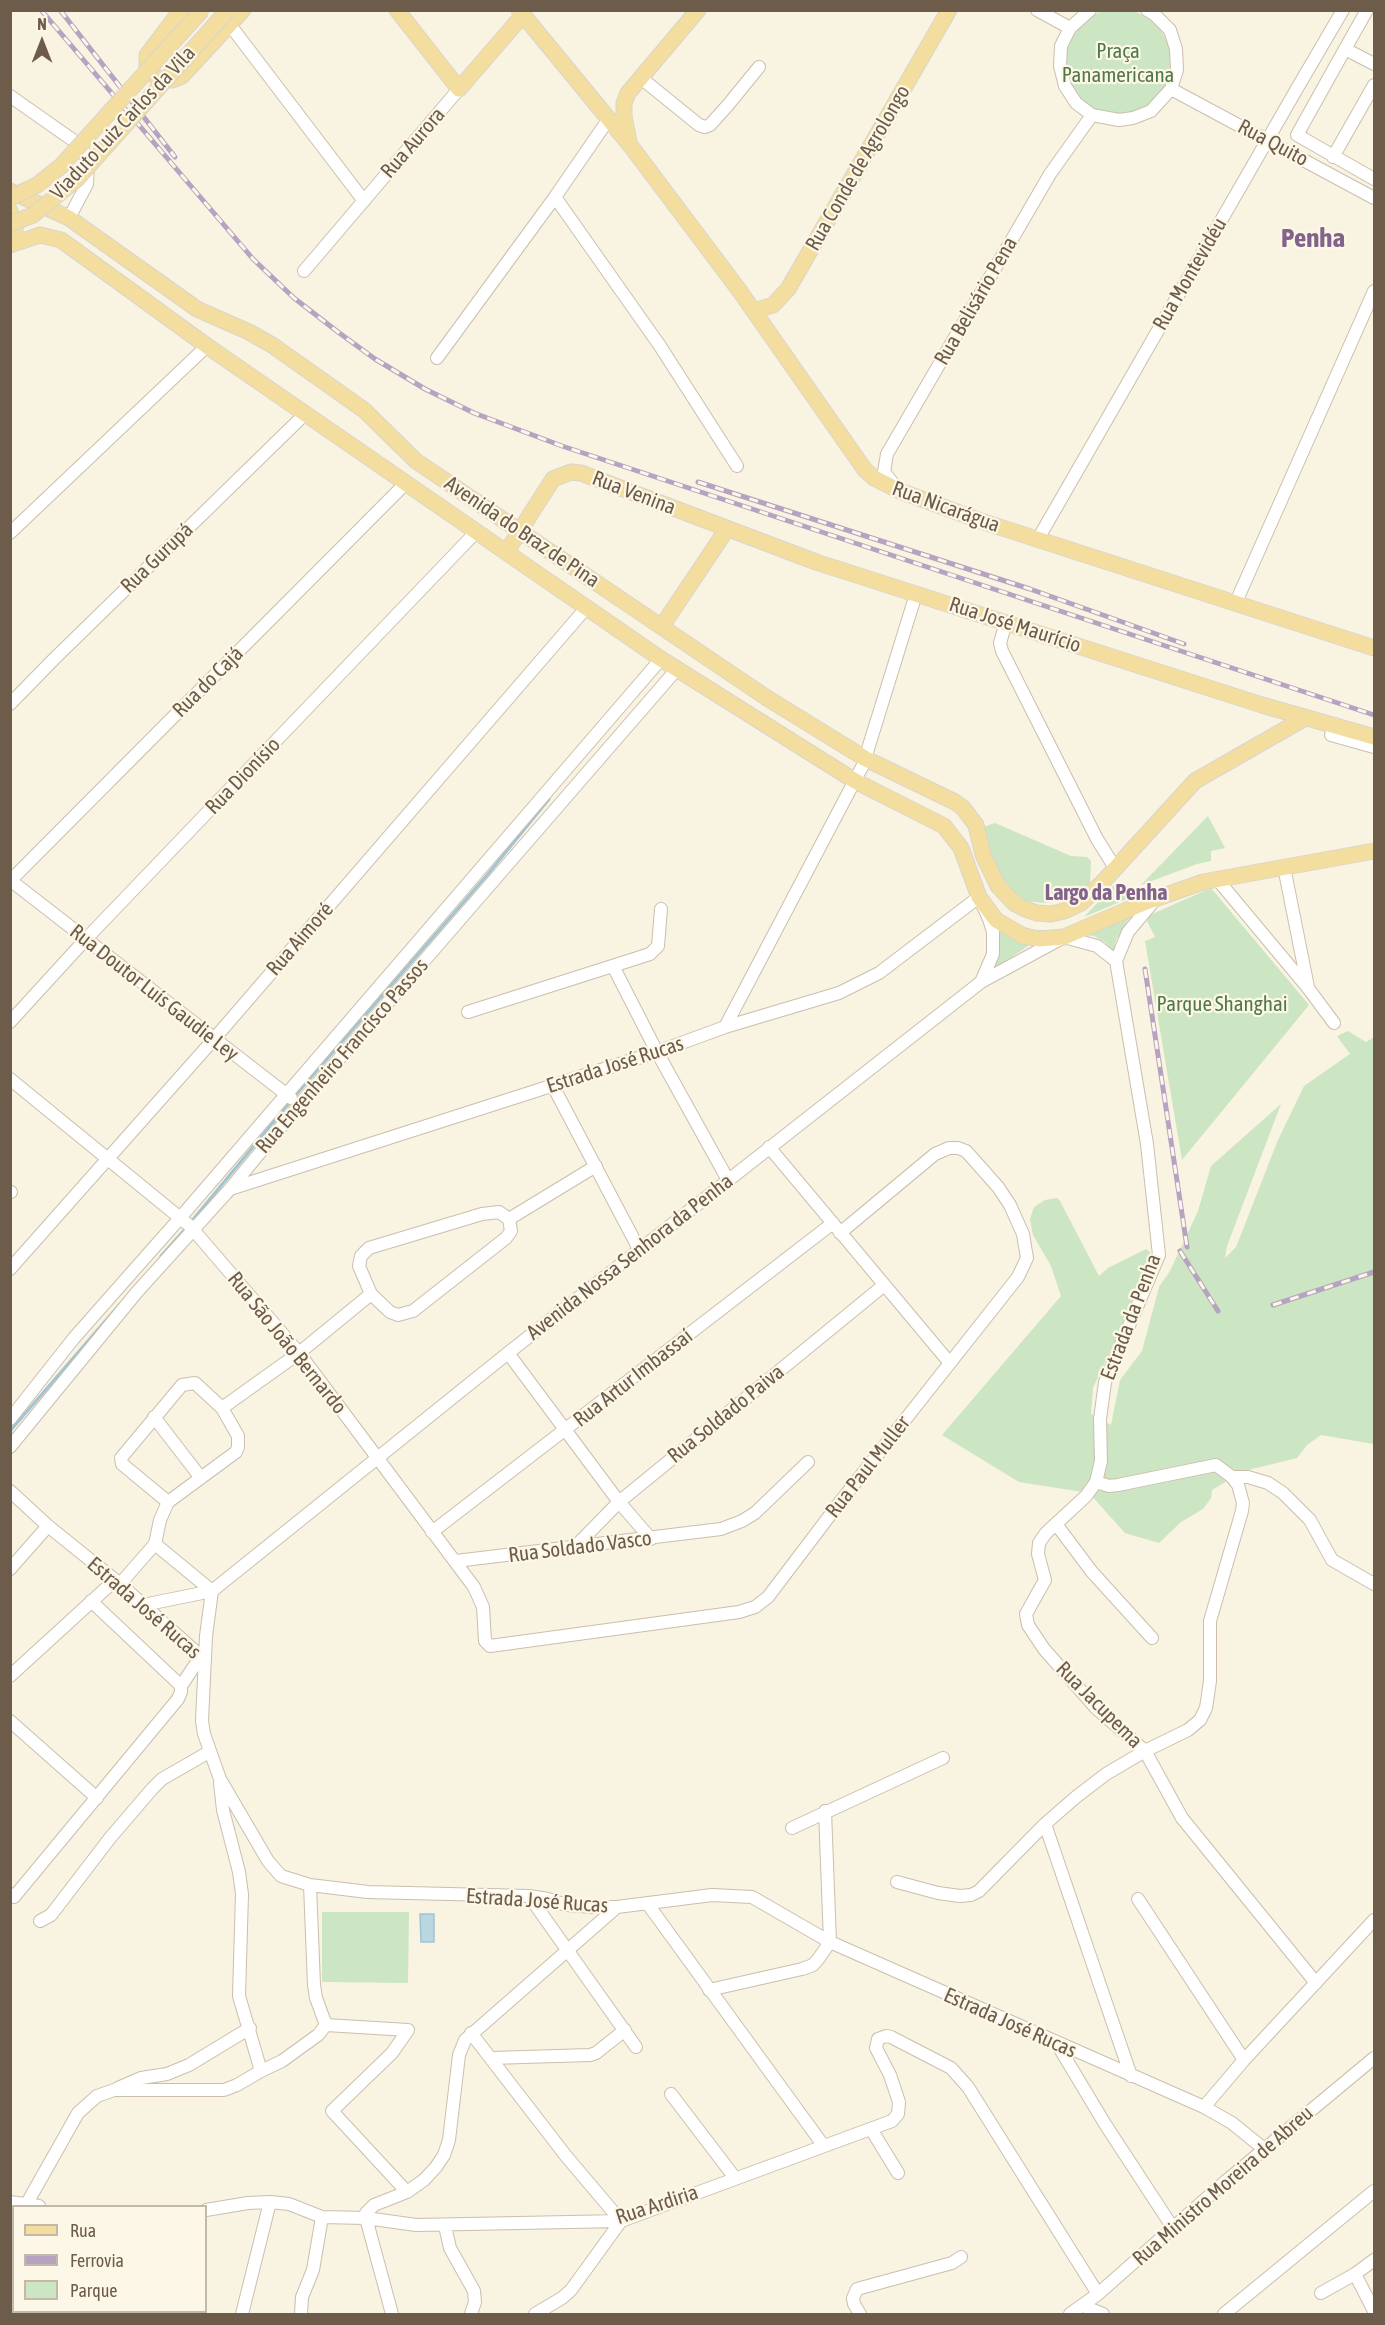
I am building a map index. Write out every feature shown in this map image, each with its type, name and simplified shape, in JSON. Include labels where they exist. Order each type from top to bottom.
[{"type":"main road","points":[[182,10],[147,55],[149,71],[159,80],[172,81],[182,76],[229,18],[243,10]]},
{"type":"main road","points":[[10,198],[37,185],[60,166],[202,10]]},
{"type":"main road","points":[[397,10],[459,89]]},
{"type":"main road","points":[[630,145],[624,103],[628,93],[698,10]]},
{"type":"main road","name":"Rua Conde de Agrolongo","points":[[754,311],[773,304],[788,289],[949,10]]},
{"type":"main road","name":"Rua Aurora","points":[[459,89],[521,13]]},
{"type":"main road","name":"Rua Nicarágua","points":[[521,13],[630,145],[754,311],[865,470],[883,484],[1038,539],[1374,648]]},
{"type":"main road","name":"Viaduto Luiz Carlos da Vila","points":[[10,224],[33,215],[76,180],[229,18]]},
{"type":"main road","name":"Avenida do Braz de Pina","points":[[10,191],[69,218],[197,309],[272,345],[364,410],[416,461],[767,698],[866,759],[955,802],[963,808],[976,825],[983,855],[998,886],[1014,903],[1037,913],[1064,911],[1089,896],[1115,868]]},
{"type":"main road","points":[[10,211],[15,225],[12,246]]},
{"type":"main road","name":"Avenida do Braz de Pina","points":[[12,246],[40,235],[61,240],[207,346],[661,659],[855,781],[944,826],[961,848],[979,897]]},
{"type":"main road","name":"Rua Venina","points":[[507,551],[553,479],[571,472],[581,473],[727,529]]},
{"type":"main road","points":[[662,626],[727,529]]},
{"type":"main road","name":"Rua José Maurício","points":[[727,529],[816,562],[1305,718],[1333,730],[1374,736]]},
{"type":"main road","points":[[1115,868],[1195,782],[1305,718]]},
{"type":"main road","points":[[979,897],[996,920],[1023,936],[1040,939],[1064,937],[1203,882],[1374,851]]},
{"type":"street","points":[[1037,10],[1070,28]]},
{"type":"street","points":[[1090,10],[1070,28],[1061,46],[1060,66],[1070,96],[1076,103],[1092,116],[1110,120],[1133,118],[1150,111],[1171,89],[1177,70],[1176,49],[1170,30],[1152,12]]},
{"type":"street","name":"Rua Montevidéu","points":[[1038,539],[1343,10]]},
{"type":"street","points":[[1367,10],[1296,135],[1374,179]]},
{"type":"street","points":[[229,18],[364,201]]},
{"type":"street","points":[[1346,49],[1374,64]]},
{"type":"street","points":[[641,78],[699,125],[705,127],[710,125],[722,112],[759,67]]},
{"type":"street","points":[[1334,157],[1374,85]]},
{"type":"street","name":"Rua Aurora","points":[[304,271],[459,89]]},
{"type":"street","name":"Rua Quito","points":[[1171,89],[1374,198]]},
{"type":"street","points":[[10,96],[77,143],[84,152],[88,163],[87,184],[69,218]]},
{"type":"street","name":"Rua Belisário Pena","points":[[900,491],[884,472],[887,454],[1050,174],[1092,116]]},
{"type":"street","points":[[436,358],[555,197],[608,120]]},
{"type":"street","points":[[555,197],[660,346],[737,466]]},
{"type":"street","points":[[1236,602],[1374,291]]},
{"type":"street","points":[[10,533],[207,346]]},
{"type":"street","name":"Rua Gurupá","points":[[10,704],[305,414]]},
{"type":"street","name":"Rua do Cajá","points":[[11,881],[406,483]]},
{"type":"street","name":"Rua Dionísio","points":[[10,1022],[85,940],[477,531]]},
{"type":"street","points":[[725,1027],[866,759],[916,594]]},
{"type":"street","name":"Rua Aimoré","points":[[10,1269],[214,1039],[587,607]]},
{"type":"street","points":[[1004,629],[1000,643],[1002,651],[1097,838],[1115,868]]},
{"type":"street","name":"Rua Engenheiro Francisco Passos","points":[[474,890],[661,659]]},
{"type":"street","name":"Rua Engenheiro Francisco Passos","points":[[10,1447],[137,1292],[187,1224],[292,1099],[474,890],[677,669]]},
{"type":"street","points":[[633,691],[648,703]]},
{"type":"street","points":[[1333,730],[1374,747]]},
{"type":"street","points":[[1284,867],[1308,988]]},
{"type":"street","points":[[1217,879],[1308,988],[1334,1023]]},
{"type":"street","name":"Rua Doutor Luís Gaudie Ley","points":[[11,881],[292,1099]]},
{"type":"street","name":"Estrada José Rucas","points":[[230,1189],[657,1052],[725,1027],[819,1000],[859,984],[879,973],[979,897]]},
{"type":"street","name":"Avenida Nossa Senhora da Penha","points":[[212,1592],[508,1353],[981,982],[993,954],[994,944],[989,919],[979,897]]},
{"type":"street","points":[[981,982],[1064,937],[1097,946],[1116,961],[1128,932],[1156,899]]},
{"type":"street","points":[[468,1012],[654,951],[660,935],[661,909]]},
{"type":"street","name":"Estrada da Penha","points":[[1096,1482],[1101,1461],[1100,1419],[1104,1382],[1159,1256],[1147,1143],[1116,961]]},
{"type":"street","points":[[613,966],[657,1052],[728,1180]]},
{"type":"street","name":"Rua São João Bernardo","points":[[10,1079],[187,1224],[299,1353],[378,1459]]},
{"type":"street","points":[[553,1086],[640,1251]]},
{"type":"street","name":"Rua Engenheiro Francisco Passos","points":[[10,1419],[74,1338],[187,1224],[230,1189],[292,1099]]},
{"type":"street","points":[[769,1147],[883,1286],[949,1362]]},
{"type":"street","name":"Rua Paul Muller","points":[[456,1561],[474,1587],[483,1607],[485,1641],[490,1646],[739,1612],[755,1607],[775,1589],[949,1362],[1018,1277],[1027,1258],[1023,1234],[1010,1205],[998,1187],[966,1151],[958,1148],[949,1148],[935,1154],[837,1228]]},
{"type":"street","points":[[509,1219],[596,1166]]},
{"type":"street","points":[[499,1212],[509,1219],[511,1231],[506,1238],[413,1311],[398,1315],[390,1312],[371,1294],[359,1266],[361,1256],[369,1248],[482,1214],[499,1212]]},
{"type":"street","name":"Rua Artur Imbassaí","points":[[432,1532],[837,1228]]},
{"type":"street","name":"Rua Soldado Paiva","points":[[574,1548],[619,1502],[883,1286]]},
{"type":"street","points":[[222,1408],[299,1353],[371,1294]]},
{"type":"street","points":[[508,1353],[619,1502],[651,1539]]},
{"type":"street","points":[[10,1676],[91,1601],[117,1582],[155,1544],[160,1520],[168,1502],[236,1452],[238,1436],[222,1408],[195,1383],[182,1385],[121,1458],[121,1462],[168,1502]]},
{"type":"street","points":[[154,1417],[201,1478]]},
{"type":"street","points":[[378,1459],[456,1561]]},
{"type":"street","name":"Rua Soldado Vasco","points":[[456,1561],[710,1531],[742,1521],[755,1513],[808,1462]]},
{"type":"street","points":[[897,1882],[938,1893],[960,1896],[983,1888],[1046,1824],[1106,1774],[1145,1751],[1188,1730],[1200,1720],[1206,1708],[1210,1681],[1210,1621],[1242,1511],[1238,1485],[1232,1476],[1216,1466],[1118,1485],[1109,1486],[1096,1482]]},
{"type":"street","points":[[1232,1476],[1258,1479],[1283,1493],[1310,1520],[1332,1560],[1374,1584]]},
{"type":"street","name":"Rua Jacupema","points":[[1096,1482],[1086,1496],[1046,1533],[1037,1547],[1046,1580],[1045,1585],[1032,1600],[1025,1620],[1032,1634],[1073,1682],[1096,1707],[1145,1751],[1182,1818],[1316,1983]]},
{"type":"street","name":"Estrada José Rucas","points":[[10,1491],[203,1658],[202,1721],[209,1752],[220,1779],[273,1868],[288,1879],[310,1885],[368,1892],[530,1896],[566,1905],[617,1907],[712,1895],[752,1897],[830,1942],[1204,2107],[1232,2123],[1264,2150]]},
{"type":"street","points":[[1056,1524],[1092,1572],[1152,1638]]},
{"type":"street","points":[[10,1569],[48,1526]]},
{"type":"street","points":[[155,1544],[212,1592]]},
{"type":"street","points":[[143,1605],[212,1592]]},
{"type":"street","points":[[12,1895],[97,1798],[178,1699],[179,1684],[203,1658],[212,1592]]},
{"type":"street","points":[[91,1601],[179,1684]]},
{"type":"street","points":[[10,1721],[97,1798]]},
{"type":"street","points":[[40,1921],[51,1916],[110,1838],[162,1779],[209,1752]]},
{"type":"street","points":[[792,1828],[943,1758]]},
{"type":"street","points":[[220,1779],[223,1810],[242,1894],[239,1996],[261,2071]]},
{"type":"street","points":[[709,1990],[813,1965],[830,1942],[825,1811]]},
{"type":"street","points":[[1046,1824],[1131,2076]]},
{"type":"street","points":[[310,1885],[314,1985],[316,1998],[326,2025]]},
{"type":"street","points":[[530,1896],[636,2046]]},
{"type":"street","points":[[1138,1899],[1245,2060]]},
{"type":"street","points":[[646,1903],[824,2145]]},
{"type":"street","points":[[392,2314],[366,2214],[374,2205],[407,2192],[424,2180],[444,2154],[449,2140],[459,2055],[465,2040],[617,1907]]},
{"type":"street","points":[[1204,2107],[1374,1920]]},
{"type":"street","points":[[326,2025],[408,2030],[392,2053],[332,2111],[407,2192]]},
{"type":"street","points":[[114,2090],[224,2090],[282,2061],[318,2035],[326,2025]]},
{"type":"street","points":[[32,2205],[78,2113],[97,2096],[141,2078],[167,2074],[189,2065],[250,2028]]},
{"type":"street","points":[[491,2058],[590,2055],[596,2053],[625,2030]]},
{"type":"street","points":[[471,2033],[566,2156],[621,2221],[571,2290],[535,2314]]},
{"type":"street","name":"Rua Ardiria","points":[[322,2217],[366,2218],[403,2224],[445,2226],[621,2221],[892,2121],[898,2114],[897,2093],[878,2054],[878,2039],[891,2037],[955,2072],[968,2086],[1098,2294]]},
{"type":"street","points":[[1057,2044],[1105,2124],[1173,2228]]},
{"type":"street","name":"Rua Ministro Moreira de Abreu","points":[[1070,2314],[1098,2294],[1374,2058]]},
{"type":"street","points":[[671,2094],[735,2178]]},
{"type":"street","points":[[871,2129],[898,2173]]},
{"type":"street","points":[[1224,2314],[1374,2191]]},
{"type":"street","points":[[10,2202],[26,2205]]},
{"type":"street","points":[[242,2314],[270,2202]]},
{"type":"street","points":[[207,2210],[270,2202],[289,2204],[322,2217],[313,2270],[302,2297],[301,2314]]},
{"type":"street","points":[[445,2226],[450,2248],[474,2290],[475,2302],[471,2314]]},
{"type":"street","points":[[860,2314],[853,2298],[857,2289],[952,2263],[961,2257]]},
{"type":"street","points":[[1321,2293],[1355,2274],[1374,2260]]},
{"type":"street","points":[[1355,2274],[1374,2311]]},
{"type":"street","points":[[1083,2306],[1103,2314]]},
{"type":"green space","name":"Praça Panamericana","points":[[1118,9],[1138,13],[1156,24],[1167,42],[1171,62],[1167,82],[1156,100],[1138,111],[1118,115],[1098,111],[1080,100],[1069,82],[1065,62],[1069,42],[1080,24],[1098,13]]},
{"type":"green space","points":[[1208,816],[1225,848],[1211,851],[1211,861],[1141,885]]},
{"type":"green space","points":[[995,823],[1071,856],[1087,857],[1091,861],[1090,884],[1082,893],[1066,900],[1045,903],[1024,901],[1008,889],[996,872],[980,828]]},
{"type":"green space","points":[[1116,883],[1127,899],[1084,917]]},
{"type":"green space","name":"Parque Shanghai","points":[[1211,888],[1309,1005],[1182,1160],[1145,941],[1155,937],[1147,921],[1150,915]]},
{"type":"green space","points":[[1149,903],[1127,921],[1116,940],[1113,953],[1105,942],[1094,936],[1062,931]]},
{"type":"green space","points":[[1000,915],[1015,924],[1035,930],[1062,931],[1028,946],[987,974]]},
{"type":"green space","points":[[1348,1031],[1366,1042],[1374,1037],[1374,1444],[1321,1435],[1307,1445],[1297,1458],[1244,1471],[1212,1490],[1211,1498],[1203,1509],[1181,1522],[1159,1543],[1125,1533],[1089,1493],[1019,1482],[942,1435],[1061,1296],[1051,1266],[1033,1235],[1030,1219],[1034,1207],[1045,1200],[1057,1198],[1099,1276],[1108,1268],[1146,1249],[1152,1254],[1149,1267],[1093,1388],[1091,1414],[1111,1425],[1120,1380],[1142,1351],[1159,1287],[1170,1271],[1198,1211],[1211,1166],[1281,1104],[1227,1246],[1225,1258],[1236,1247],[1278,1140],[1304,1086],[1350,1054],[1337,1036]]},
{"type":"green space","points":[[322,1912],[409,1912],[408,1983],[322,1982]]},
{"type":"water","points":[[420,1914],[434,1914],[434,1942],[421,1942]]},
{"type":"waterway","points":[[294,1097],[488,874],[549,799]]},
{"type":"waterway","points":[[191,1222],[290,1102]]},
{"type":"waterway","points":[[161,1256],[187,1227]]},
{"type":"waterway","points":[[10,1431],[120,1304]]},
{"type":"railway","points":[[41,10],[253,259],[294,298],[338,332],[375,359],[425,389],[474,413],[562,446],[1374,715]]},
{"type":"railway","points":[[60,10],[175,157]]},
{"type":"railway","points":[[698,482],[1030,589],[1184,644]]},
{"type":"railway","points":[[1145,969],[1187,1247]]},
{"type":"railway","points":[[1180,1251],[1218,1311]]},
{"type":"railway","points":[[1273,1305],[1374,1272]]},
{"type":"district","name":"Penha","points":[[1313,238]]},
{"type":"district","name":"Largo da Penha","points":[[1106,893]]}]
